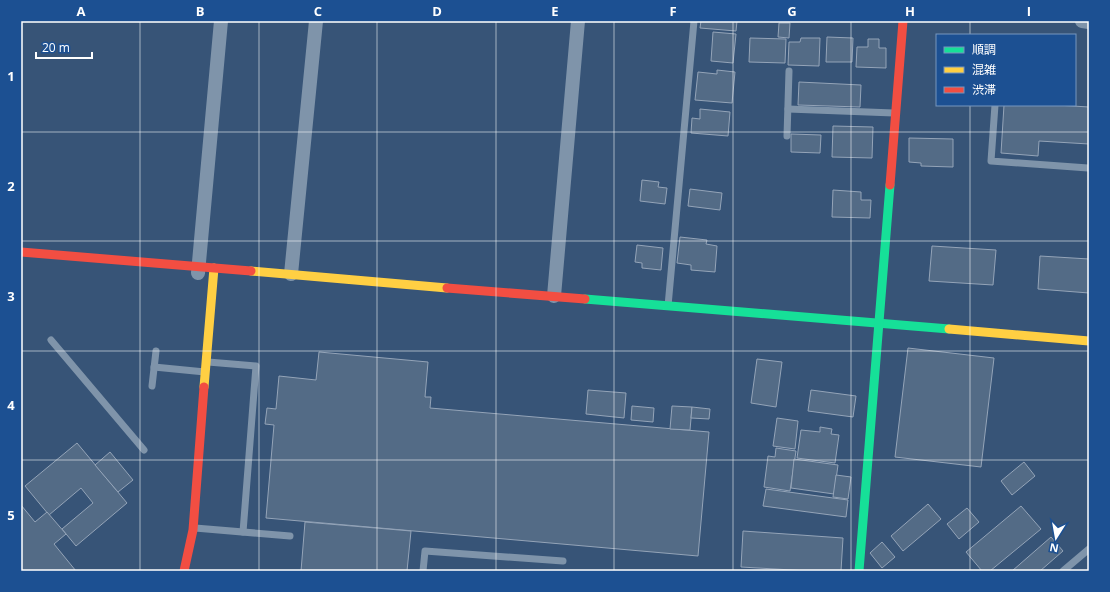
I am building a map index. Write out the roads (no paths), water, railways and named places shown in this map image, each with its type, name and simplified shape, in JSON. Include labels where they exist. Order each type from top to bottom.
[{"type":"street","points":[[198,270],[221,21]]},
{"type":"street","points":[[291,274],[316,21]]},
{"type":"street","points":[[554,296],[578,21]]},
{"type":"street","points":[[859,571],[903,21]]},
{"type":"street","points":[[1082,21],[1089,22]]},
{"type":"street","points":[[21,252],[198,270],[214,268],[291,274],[1089,341]]},
{"type":"street","points":[[184,571],[193,528],[214,268]]},
{"type":"lane","points":[[668,306],[694,21]]},
{"type":"lane","points":[[787,136],[789,71]]},
{"type":"lane","points":[[995,106],[991,161],[1088,168]]},
{"type":"lane","points":[[788,109],[895,113]]},
{"type":"lane","points":[[50,340],[144,450]]},
{"type":"lane","points":[[152,386],[156,351]]},
{"type":"lane","points":[[206,362],[256,366],[243,532]]},
{"type":"lane","points":[[154,367],[205,372]]},
{"type":"lane","points":[[193,528],[290,536]]},
{"type":"lane","points":[[1063,571],[1089,549]]},
{"type":"lane","points":[[423,571],[425,551],[563,561]]}]
